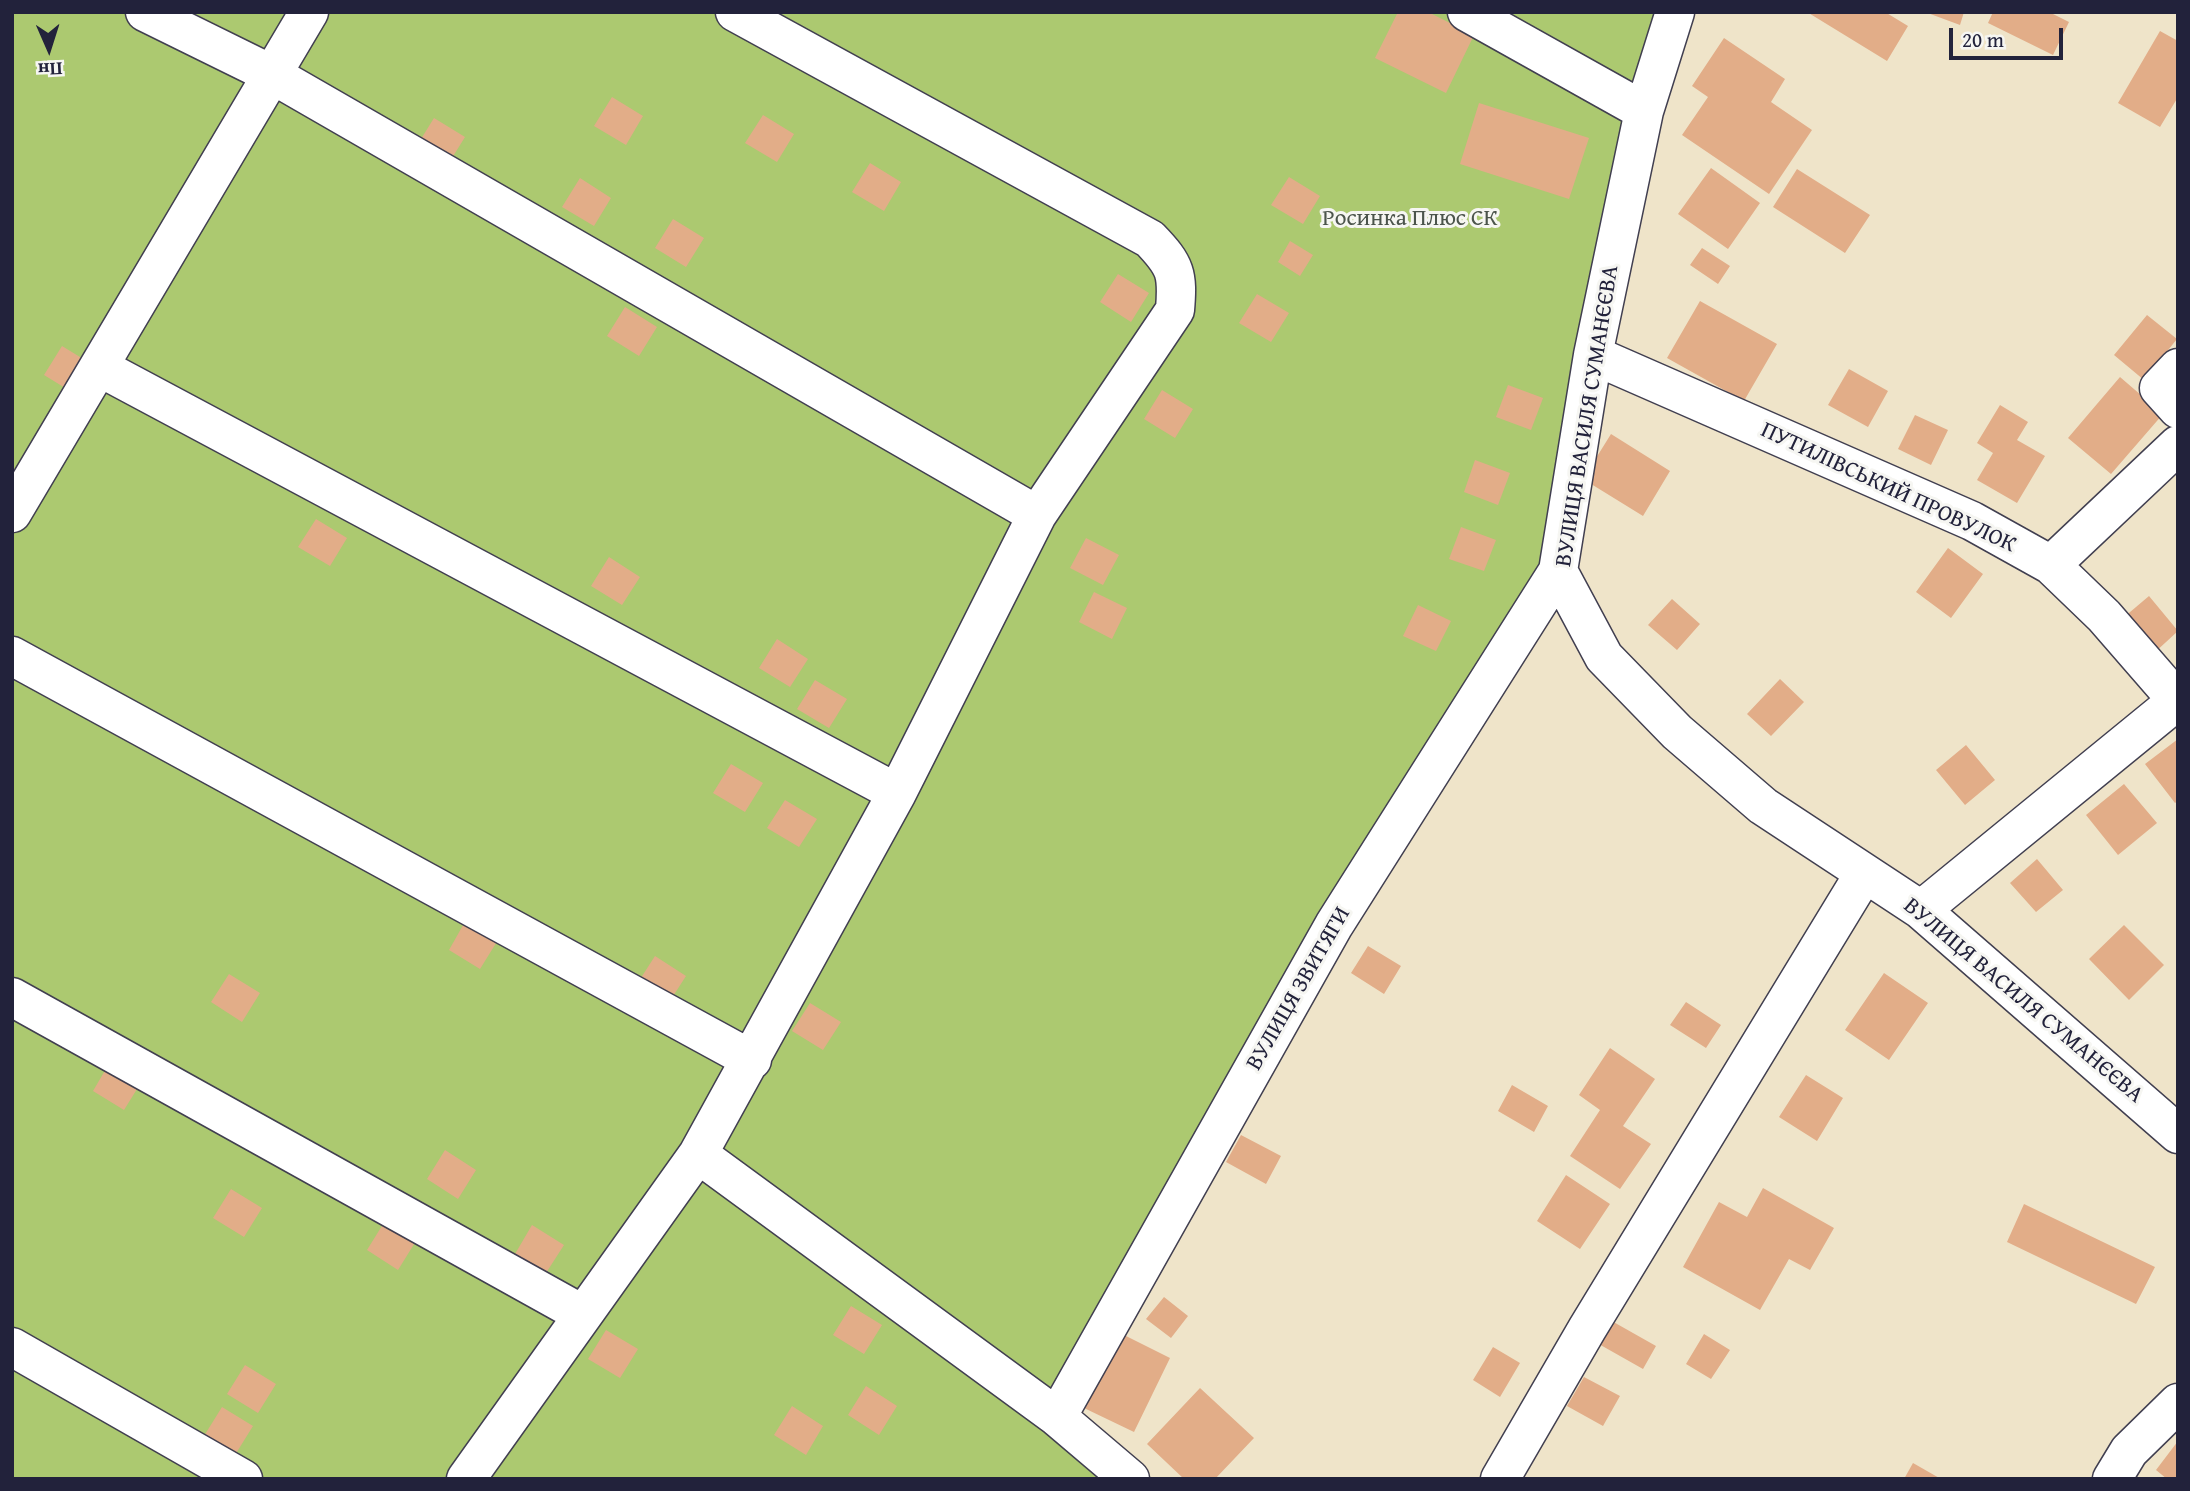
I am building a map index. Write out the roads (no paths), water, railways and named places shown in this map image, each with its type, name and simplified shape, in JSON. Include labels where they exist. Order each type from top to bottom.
[{"type":"street","points":[[145,12],[273,75],[1037,515]]},
{"type":"street","points":[[12,513],[309,12]]},
{"type":"street","points":[[466,1479],[698,1154],[897,793],[1037,515],[1175,310],[1177,278],[1168,258],[1150,239],[735,12]]},
{"type":"street","points":[[1467,12],[1644,111]]},
{"type":"street","name":"ВУЛИЦЯ ВАСИЛЯ СУМАНЄЄВА","points":[[1675,12],[1644,111],[1593,355],[1558,571],[1604,657],[1676,732],[1763,806],[1921,910],[2178,1134]]},
{"type":"street","name":"ПУТИЛІВСЬКИЙ ПРОВУЛОК","points":[[1593,355],[1972,521],[2051,565],[2104,616],[2177,700],[1921,910]]},
{"type":"street","points":[[99,368],[897,793]]},
{"type":"street","points":[[2178,368],[2159,388],[2178,409]]},
{"type":"street","points":[[2051,565],[2178,444]]},
{"type":"street","name":"ВУЛИЦЯ ЗВИТЯГИ","points":[[1057,1417],[1334,925],[1558,571]]},
{"type":"street","points":[[12,656],[752,1060]]},
{"type":"street","points":[[1500,1479],[1594,1317],[1864,874]]},
{"type":"street","points":[[12,997],[582,1314]]},
{"type":"street","points":[[698,1154],[1057,1417],[1130,1479]]},
{"type":"street","points":[[12,1347],[243,1479]]},
{"type":"street","points":[[2112,1479],[2129,1451],[2178,1403]]},
{"type":"park label","name":"Росинка Плюс СК","points":[[1410,219]]}]
